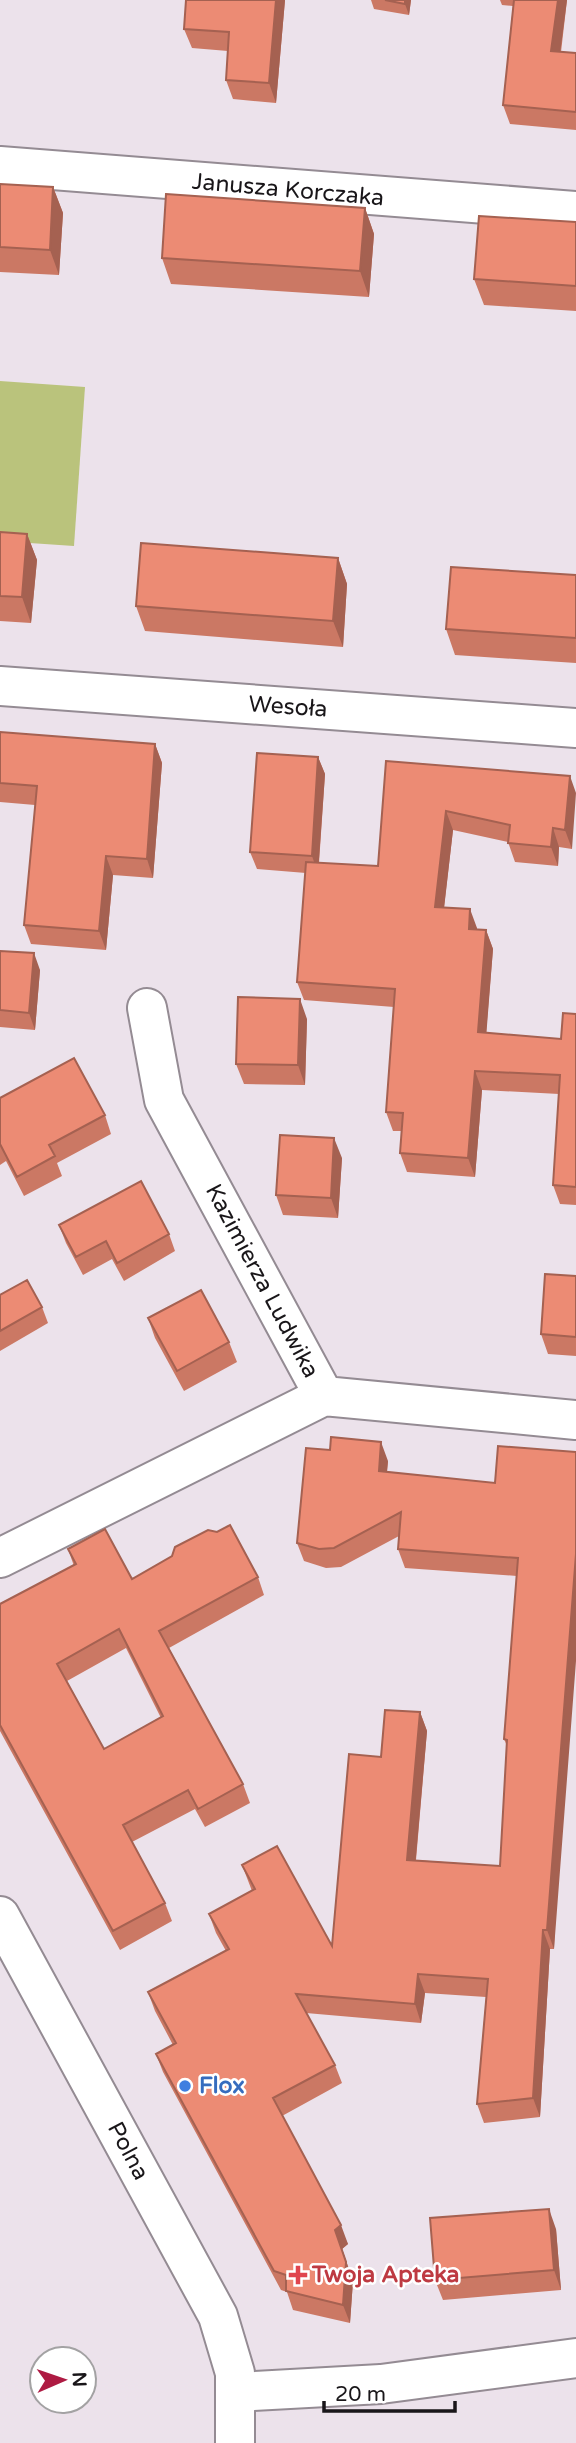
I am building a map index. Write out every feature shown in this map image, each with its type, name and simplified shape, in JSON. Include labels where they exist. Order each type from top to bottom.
[{"type":"street","name":"Janusza Korczaka","points":[[0,166],[576,211]]},
{"type":"street","name":"Wesoła","points":[[0,686],[576,728]]},
{"type":"street","name":"Kazimierza Ludwika","points":[[147,1008],[164,1100],[324,1396],[576,1420]]},
{"type":"street","points":[[0,1558],[324,1396]]},
{"type":"street","name":"Polna","points":[[0,1916],[218,2315],[231,2352],[237,2392],[235,2443]]},
{"type":"street","points":[[237,2392],[381,2384],[576,2358]]},
{"type":"green space","points":[[0,381],[85,387],[74,546],[0,541]]},
{"type":"building","points":[[186,0],[276,0],[269,83],[226,80],[229,32],[184,29]]},
{"type":"building","points":[[385,0],[405,0],[405,4]]},
{"type":"building","points":[[514,0],[558,0],[551,51],[576,53],[576,112],[503,105]]},
{"type":"building","points":[[0,184],[53,187],[50,250],[0,247]]},
{"type":"building","points":[[166,194],[365,208],[360,271],[162,258]]},
{"type":"building","points":[[479,216],[576,222],[576,286],[474,279]]},
{"type":"building","points":[[0,532],[27,534],[22,597],[0,596]]},
{"type":"building","points":[[141,543],[338,558],[333,621],[136,606]]},
{"type":"building","points":[[451,567],[576,575],[576,638],[446,629]]},
{"type":"building","points":[[0,732],[155,744],[147,859],[106,856],[99,931],[24,925],[37,786],[0,783]]},
{"type":"building","points":[[257,753],[318,757],[312,856],[250,852]]},
{"type":"building","points":[[386,761],[570,776],[565,830],[553,828],[551,847],[508,843],[510,825],[446,811],[435,907],[470,909],[469,929],[486,930],[478,1032],[561,1039],[563,1013],[576,1014],[576,1187],[553,1185],[560,1075],[475,1071],[468,1158],[400,1153],[403,1113],[386,1112],[395,989],[297,982],[306,862],[378,866]]},
{"type":"building","points":[[0,951],[34,953],[29,1013],[0,1010]]},
{"type":"building","points":[[238,997],[300,999],[298,1065],[236,1064]]},
{"type":"building","points":[[74,1058],[105,1115],[49,1145],[55,1156],[17,1177],[0,1144],[0,1098]]},
{"type":"building","points":[[280,1135],[334,1138],[331,1198],[276,1195]]},
{"type":"building","points":[[141,1181],[169,1234],[117,1263],[106,1241],[76,1257],[59,1225]]},
{"type":"building","points":[[545,1274],[576,1276],[576,1337],[541,1334]]},
{"type":"building","points":[[27,1280],[42,1307],[0,1331],[0,1295]]},
{"type":"building","points":[[201,1290],[229,1342],[177,1371],[148,1318]]},
{"type":"building","points":[[331,1437],[381,1442],[379,1471],[495,1483],[498,1446],[576,1452],[576,1554],[547,1930],[543,1930],[533,2098],[477,2104],[488,1979],[418,1974],[415,2004],[296,1994],[335,2065],[273,2098],[341,2225],[335,2230],[346,2262],[343,2305],[286,2291],[286,2275],[274,2271],[156,2054],[176,2043],[148,1992],[229,1949],[209,1914],[255,1889],[242,1865],[277,1846],[332,1946],[349,1754],[381,1757],[385,1710],[420,1712],[407,1860],[500,1866],[507,1740],[504,1739],[518,1558],[398,1549],[401,1512],[334,1548],[319,1549],[297,1543],[306,1448],[330,1450]]},
{"type":"building","points":[[230,1525],[258,1577],[159,1631],[243,1784],[198,1809],[188,1790],[123,1825],[165,1903],[113,1931],[0,1725],[0,1604],[76,1564],[68,1549],[105,1529],[132,1579],[172,1556],[175,1547],[208,1530],[217,1532]],"holes":[[[119,1629],[163,1716],[104,1749],[57,1664]]]},
{"type":"building","points":[[549,2209],[554,2270],[435,2280],[430,2218]]},
{"type":"place","name":"Flox","points":[[185,2086]]},
{"type":"place","name":"Twoja Apteka","points":[[298,2275]]}]
